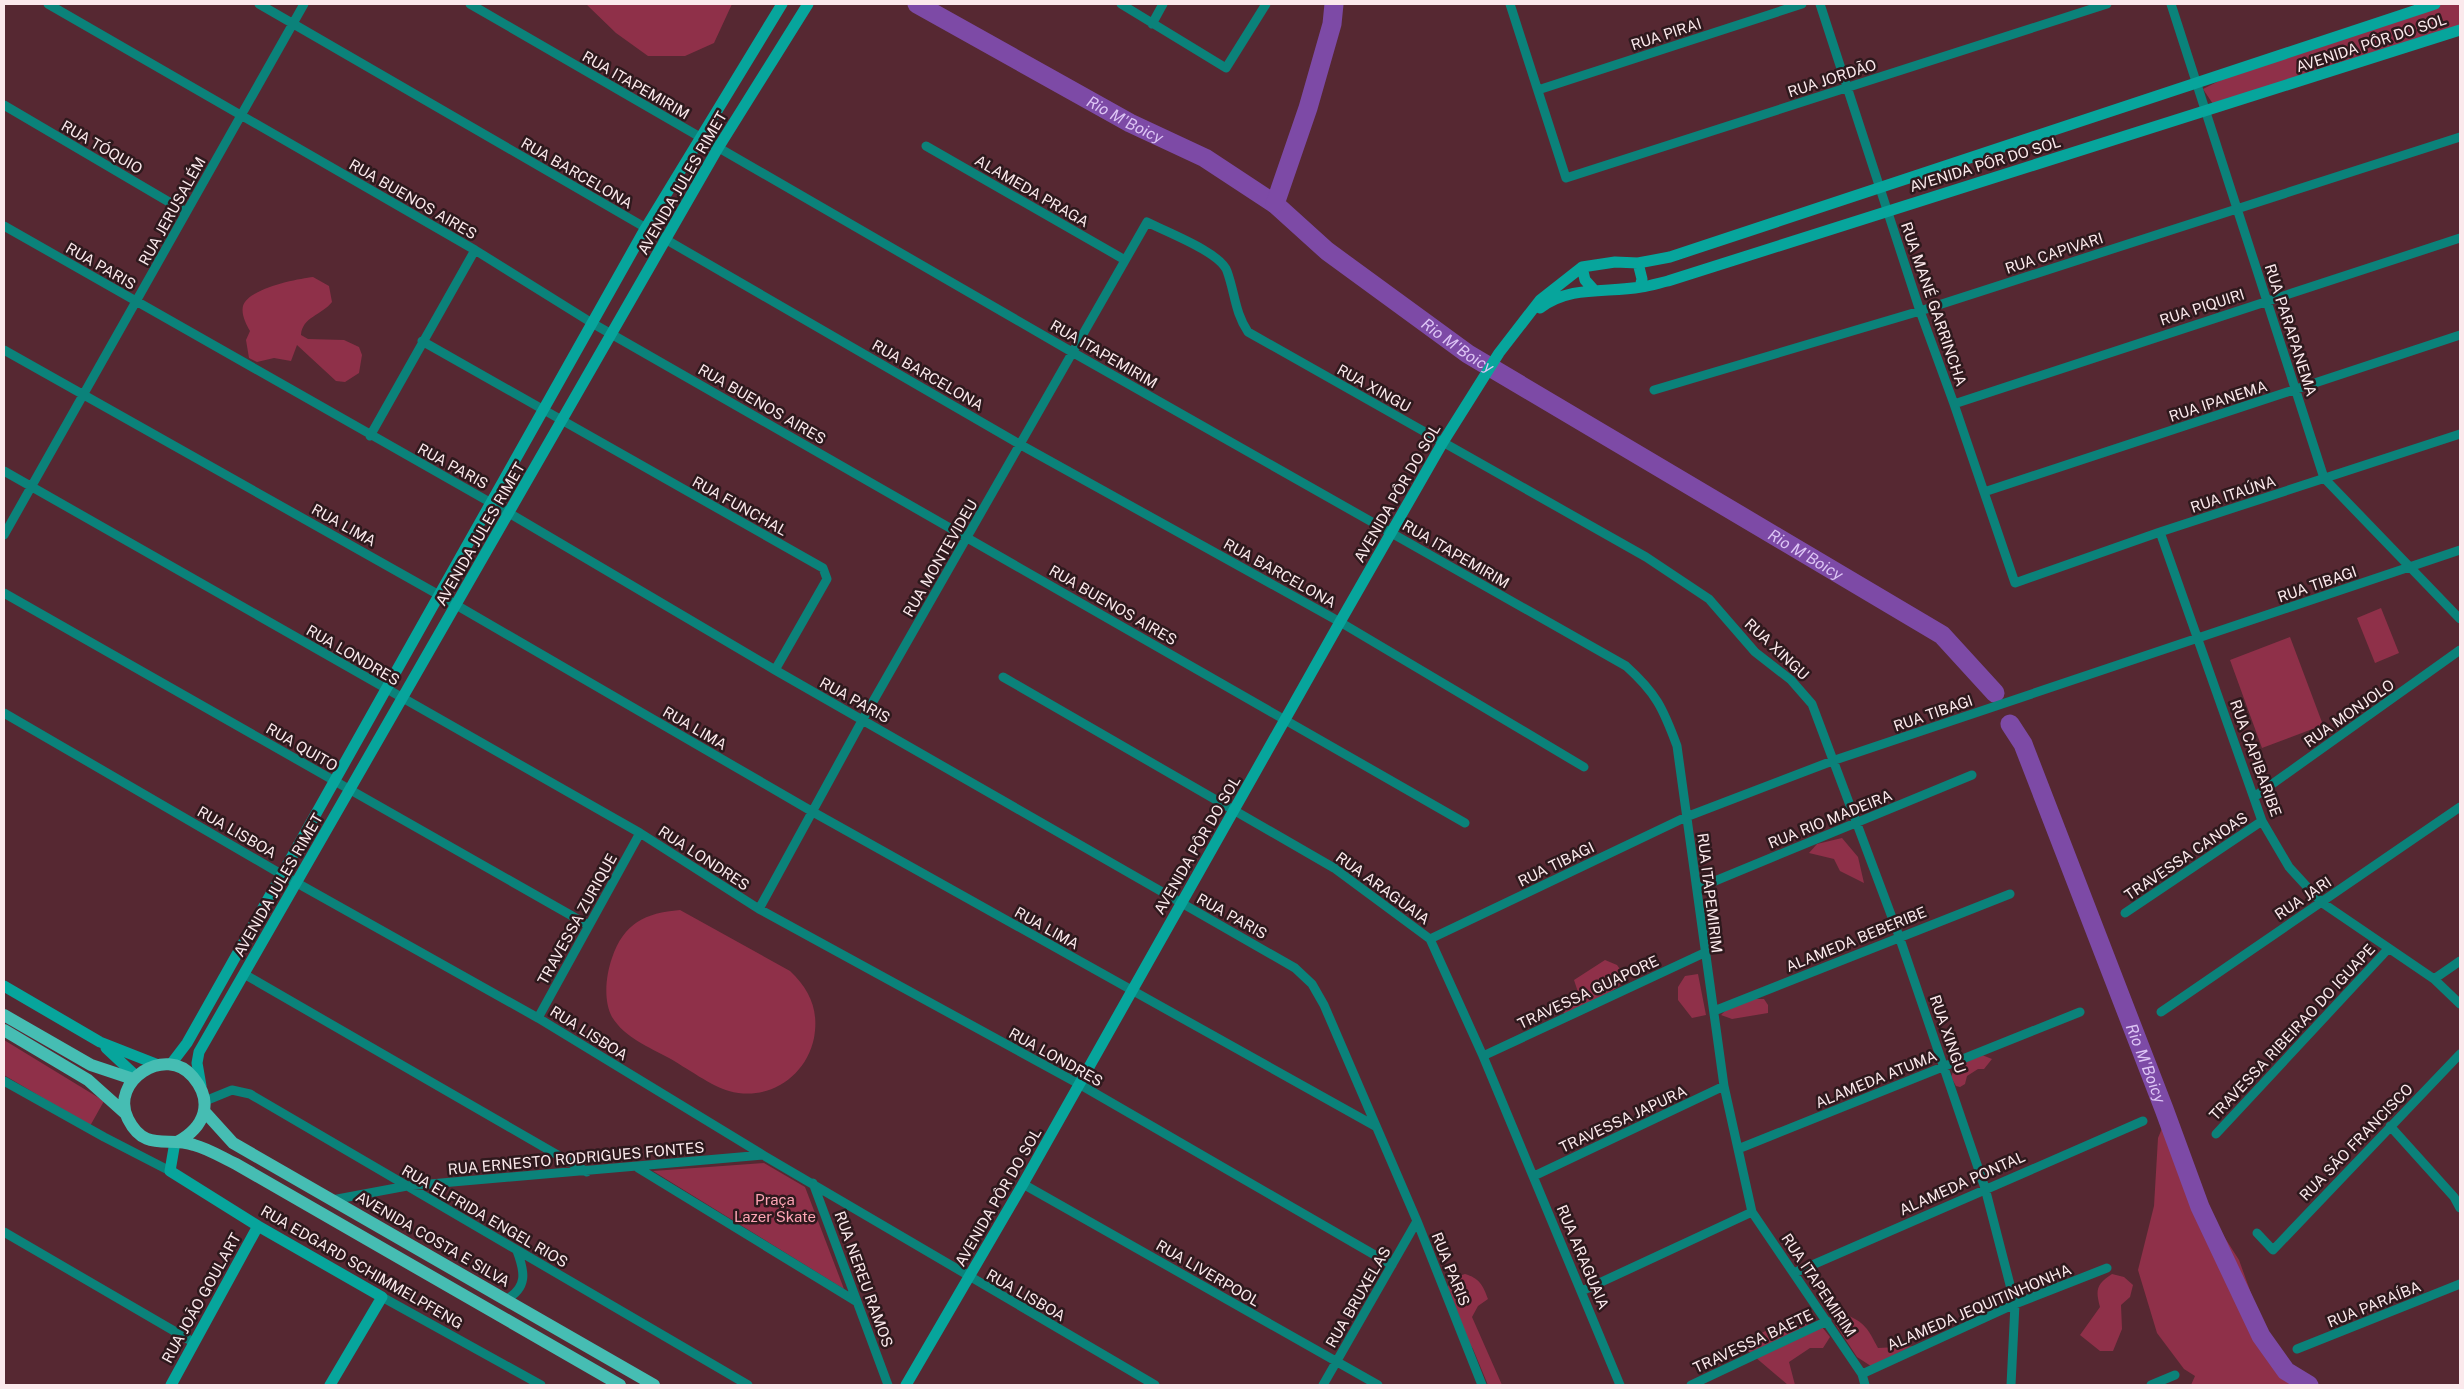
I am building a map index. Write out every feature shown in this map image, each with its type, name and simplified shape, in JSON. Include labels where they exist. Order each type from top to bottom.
[{"type":"main road","points":[[4,1015],[91,1065],[134,1078]]},
{"type":"main road","points":[[4,1030],[88,1080],[126,1114],[136,1132],[148,1140],[161,1143],[176,1142],[194,1145],[236,1164],[620,1385]]},
{"type":"main road","points":[[126,1114],[126,1096],[134,1078],[156,1064],[171,1064],[188,1071],[201,1086]]},
{"type":"main road","name":"AVENIDA COSTA E SILVA","points":[[201,1086],[204,1106],[233,1143],[654,1385]]},
{"type":"main road","points":[[176,1142],[190,1135],[199,1124],[204,1106]]},
{"type":"street","name":"RUA BUENOS AIRES","points":[[48,4],[475,250],[592,323],[1465,823]]},
{"type":"street","name":"RUA BARCELONA","points":[[259,4],[645,229],[1021,444],[1340,622],[1584,767]]},
{"type":"street","name":"RUA JERUSALÉM","points":[[4,535],[304,4]]},
{"type":"street","name":"RUA ITAPEMIRIM","points":[[470,4],[1072,352],[1626,666],[1648,686],[1666,714],[1677,746],[1698,888],[1704,953],[1724,1086],[1752,1212],[1862,1374],[1865,1385]]},
{"type":"street","name":"AVENIDA JULES RIMET","points":[[171,1064],[187,1042],[645,229],[699,137],[782,4]]},
{"type":"street","name":"AVENIDA JULES RIMET","points":[[201,1086],[197,1063],[199,1052],[718,148],[808,4]]},
{"type":"street","points":[[1121,4],[1226,68],[1266,4]]},
{"type":"street","points":[[1152,24],[1163,4]]},
{"type":"street","points":[[1510,4],[1538,90]]},
{"type":"street","name":"RUA PIRAI","points":[[1538,90],[1802,4]]},
{"type":"street","name":"RUA MANÉ GARRINCHA","points":[[1820,4],[1920,311],[2015,583]]},
{"type":"street","name":"RUA JORDÃO","points":[[1538,90],[1566,178],[2107,4]]},
{"type":"street","name":"RUA PARAPANEMA","points":[[2171,4],[2324,478],[2460,619]]},
{"type":"street","name":"AVENIDA PÔR DO SOL","points":[[906,1385],[1023,1184],[1130,991],[1443,442],[1499,353],[1540,300],[1582,267],[1616,262],[1638,263],[1670,257],[2196,81],[2435,4]]},
{"type":"street","name":"AVENIDA PÔR DO SOL","points":[[1521,323],[1549,301],[1565,294],[1594,290],[1640,288],[1705,270],[1888,210],[2460,30]]},
{"type":"street","name":"RUA TÓQUIO","points":[[4,105],[186,212]]},
{"type":"street","name":"RUA CAPIVARI","points":[[1654,390],[1920,311],[2460,137]]},
{"type":"street","name":"ALAMEDA PRAGA","points":[[926,146],[1125,260]]},
{"type":"street","name":"RUA MONTEVIDEU","points":[[759,909],[814,812],[863,719],[1147,222]]},
{"type":"street","name":"RUA XINGU","points":[[1147,222],[1218,258],[1227,270],[1239,319],[1248,332],[1646,557],[1709,599],[1756,652],[1804,693],[1819,717],[1835,760],[1945,1065],[1985,1188],[2015,1304],[2011,1385]]},
{"type":"street","name":"RUA PARIS","points":[[4,226],[370,436],[509,513],[775,670],[1296,968],[1312,984],[1324,1005],[1417,1221],[1482,1385]]},
{"type":"street","name":"RUA PIQUIRI","points":[[1954,404],[2460,238]]},
{"type":"street","points":[[370,436],[475,250]]},
{"type":"street","points":[[1638,263],[1642,280],[1640,288]]},
{"type":"street","points":[[1582,267],[1584,280],[1594,290]]},
{"type":"street","name":"RUA IPANEMA","points":[[1984,492],[2296,391],[2460,335]]},
{"type":"street","name":"RUA FUNCHAL","points":[[422,341],[542,411],[823,568],[827,579],[775,670]]},
{"type":"street","name":"RUA LIMA","points":[[4,350],[457,605],[814,812],[1130,991],[1375,1126]]},
{"type":"street","name":"RUA ITAÚNA","points":[[2015,583],[2160,532],[2460,434]]},
{"type":"street","name":"RUA LONDRES","points":[[4,471],[640,833],[759,909],[1079,1084],[1392,1265]]},
{"type":"street","name":"RUA CAPIBARIBE","points":[[2160,532],[2262,821],[2290,867],[2321,902],[2434,979],[2460,1004]]},
{"type":"street","name":"RUA TIBAGI","points":[[1430,939],[1686,817],[1835,760],[2460,550]]},
{"type":"street","name":"RUA QUITO","points":[[4,593],[588,925]]},
{"type":"street","name":"RUA MONJOLO","points":[[2254,797],[2460,650]]},
{"type":"street","name":"RUA ARAGUAIA","points":[[1003,677],[1334,868],[1430,939],[1484,1056],[1620,1385]]},
{"type":"street","name":"RUA LISBOA","points":[[4,713],[281,874],[538,1018],[969,1278],[1155,1385]]},
{"type":"street","name":"RUA RIO MADEIRA","points":[[1698,888],[1972,775]]},
{"type":"street","name":"RUA JARI","points":[[2162,1012],[2460,807]]},
{"type":"street","name":"TRAVESSA CANOAS","points":[[2125,913],[2262,821]]},
{"type":"street","name":"TRAVESSA ZURIQUE","points":[[538,1018],[640,833]]},
{"type":"street","name":"ALAMEDA BEBERIBE","points":[[1714,1011],[1899,936],[2010,894]]},
{"type":"street","name":"TRAVESSA RIBEIRAO DO IGUAPE","points":[[2216,1134],[2388,949]]},
{"type":"street","name":"TRAVESSA GUAPORE","points":[[1484,1056],[1704,953]]},
{"type":"street","points":[[2434,979],[2460,961]]},
{"type":"street","points":[[244,974],[588,1172]]},
{"type":"street","points":[[4,986],[100,1042],[156,1064]]},
{"type":"street","name":"ALAMEDA ATUMA","points":[[1738,1149],[2080,1012]]},
{"type":"street","points":[[100,1042],[134,1078]]},
{"type":"street","name":"RUA SÃO FRANCISCO","points":[[2257,1233],[2273,1250],[2460,1054]]},
{"type":"street","name":"RUA EDGARD SCHIMMELPFENG","points":[[4,1081],[104,1137],[170,1171],[258,1226],[541,1385]]},
{"type":"street","name":"TRAVESSA JAPURA","points":[[1534,1176],[1724,1086]]},
{"type":"street","name":"RUA ELFRIDA ENGEL RIOS","points":[[204,1106],[232,1090],[250,1094],[748,1385]]},
{"type":"street","name":"ALAMEDA PONTAL","points":[[1794,1273],[1985,1188],[2143,1121]]},
{"type":"street","points":[[2390,1126],[2457,1195],[2460,1208]]},
{"type":"street","points":[[170,1171],[176,1142]]},
{"type":"street","name":"RUA ERNESTO RODRIGUES FONTES","points":[[332,1200],[407,1186],[638,1168],[763,1155]]},
{"type":"street","points":[[638,1168],[857,1302]]},
{"type":"street","name":"RUA NEREU RAMOS","points":[[813,1183],[888,1385]]},
{"type":"street","name":"RUA LIVERPOOL","points":[[1023,1184],[1378,1385]]},
{"type":"street","points":[[1582,1291],[1752,1212]]},
{"type":"street","name":"RUA BRUXELAS","points":[[1323,1385],[1417,1221]]},
{"type":"street","name":"RUA JOÃO GOULART","points":[[171,1385],[258,1226]]},
{"type":"street","points":[[4,1232],[193,1342]]},
{"type":"street","points":[[505,1300],[516,1294],[522,1283],[523,1266],[517,1251]]},
{"type":"street","name":"ALAMEDA JEQUITINHONHA","points":[[1862,1374],[2015,1304],[2108,1268]]},
{"type":"street","name":"RUA PARAÍBA","points":[[2297,1349],[2460,1284]]},
{"type":"street","points":[[330,1385],[382,1297]]},
{"type":"street","name":"TRAVESSA BAETE","points":[[1691,1385],[1826,1321]]},
{"type":"street","points":[[2151,1385],[2174,1375]]},
{"type":"green space","points":[[586,4],[732,4],[714,43],[685,56],[648,56],[616,33]]},
{"type":"green space","points":[[2440,4],[2460,4],[2460,26],[2213,104],[2203,89],[2231,75]]},
{"type":"green space","points":[[313,277],[329,286],[332,302],[305,324],[301,335],[308,339],[344,340],[359,347],[362,355],[359,373],[345,382],[336,381],[297,345],[291,361],[274,358],[257,362],[249,358],[246,340],[250,331],[243,312],[243,306],[247,300],[264,289]]},
{"type":"green space","points":[[2381,608],[2399,653],[2375,663],[2357,618]]},
{"type":"green space","points":[[2290,637],[2323,725],[2262,748],[2230,660]]},
{"type":"green space","points":[[1842,838],[1858,857],[1864,883],[1840,871],[1834,859],[1809,853],[1817,844]]},
{"type":"green space","points":[[680,910],[790,971],[808,993],[814,1010],[814,1038],[810,1052],[803,1064],[794,1075],[783,1083],[758,1093],[744,1093],[722,1089],[630,1036],[612,1017],[606,995],[608,972],[617,946],[623,936],[637,922],[646,917]]},
{"type":"green space","points":[[1605,960],[1617,965],[1624,975],[1619,986],[1578,1016],[1566,1019],[1562,1008],[1573,1004],[1578,992],[1574,980]]},
{"type":"green space","points":[[1698,974],[1706,1015],[1692,1018],[1678,1000],[1678,987],[1685,976]]},
{"type":"green space","points":[[1754,999],[1764,999],[1768,1005],[1768,1013],[1732,1019],[1721,1015],[1728,1008]]},
{"type":"green space","points":[[4,1040],[104,1101],[90,1126],[4,1075]]},
{"type":"green space","points":[[1982,1055],[1992,1059],[1984,1069],[1978,1069],[1967,1076],[1965,1084],[1960,1087],[1956,1086],[1951,1077],[1956,1068],[1967,1060]]},
{"type":"green space","points":[[2176,1124],[2218,1227],[2239,1260],[2269,1343],[2285,1362],[2307,1375],[2312,1385],[2191,1385],[2195,1376],[2184,1369],[2157,1333],[2138,1270],[2154,1206],[2158,1138],[2163,1126]]},
{"type":"green space","name":"Praça Lazer Skate","points":[[764,1163],[805,1187],[844,1289],[653,1171]]},
{"type":"green space","points":[[1465,1274],[1480,1283],[1488,1299],[1478,1306],[1472,1317],[1502,1385],[1488,1385],[1473,1349],[1452,1315],[1446,1290],[1453,1278]]},
{"type":"green space","points":[[2112,1274],[2124,1277],[2133,1285],[2130,1297],[2121,1305],[2122,1329],[2113,1351],[2100,1351],[2080,1335],[2100,1307],[2098,1288],[2100,1284]]},
{"type":"green space","points":[[1844,1314],[1857,1320],[1865,1327],[1878,1348],[1917,1346],[1877,1370],[1857,1357],[1836,1325]]},
{"type":"green space","points":[[1786,1320],[1822,1327],[1830,1337],[1823,1348],[1810,1348],[1789,1362],[1795,1385],[1788,1385],[1748,1351],[1752,1338]]},
{"type":"waterway","name":"Rio M'Boicy","points":[[917,4],[1130,123],[1205,158],[1275,204],[1327,251],[1468,354],[1942,635],[1995,693]]},
{"type":"waterway","points":[[1275,204],[1308,108],[1332,24],[1334,4]]},
{"type":"waterway","name":"Rio M'Boicy","points":[[2010,724],[2023,744],[2200,1207],[2261,1336],[2286,1371],[2309,1385]]}]
